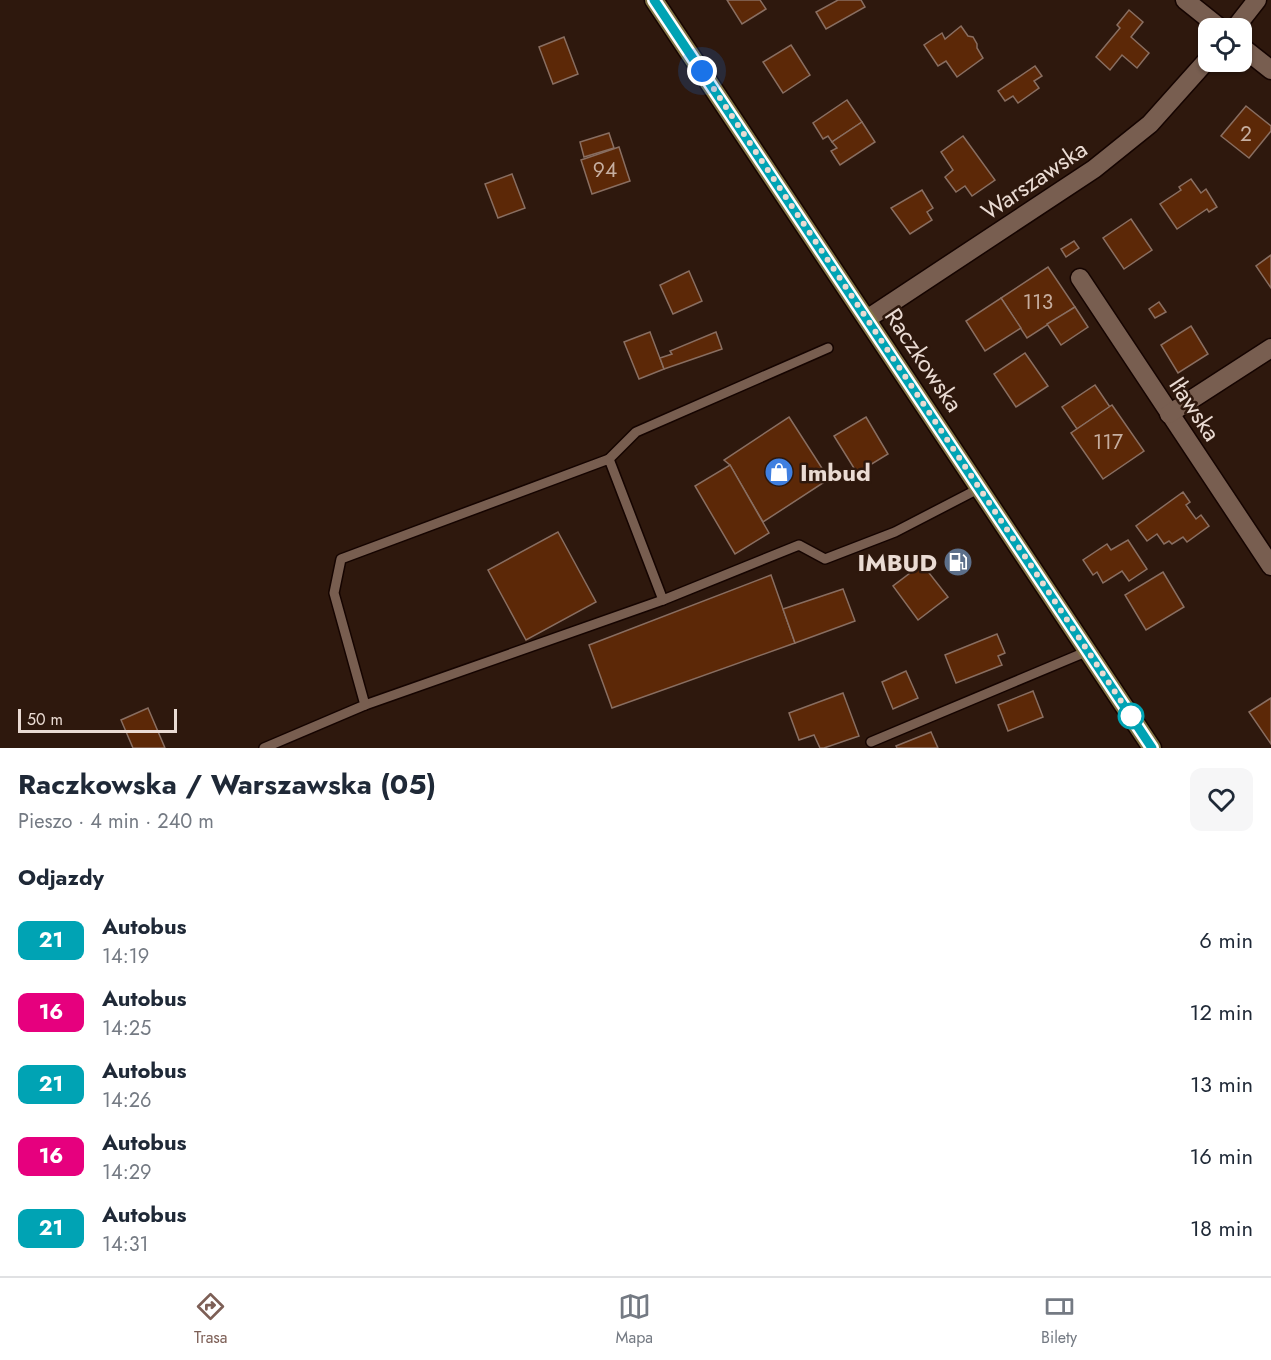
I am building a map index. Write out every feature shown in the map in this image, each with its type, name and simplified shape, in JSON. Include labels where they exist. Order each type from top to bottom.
[{"type":"street","name":"Raczkowska","points":[[654,0],[1152,748]]},
{"type":"street","points":[[1185,0],[1208,18]]},
{"type":"street","points":[[1243,18],[1257,0]]},
{"type":"street","points":[[1252,55],[1271,70]]},
{"type":"street","name":"Warszawska","points":[[867,319],[1094,170],[1150,124],[1198,70]]},
{"type":"street","name":"Iławska","points":[[1080,278],[1271,566]]},
{"type":"street","points":[[1169,414],[1271,348]]},
{"type":"lane","points":[[366,705],[334,593],[341,559],[609,459],[636,432],[828,348]]},
{"type":"lane","points":[[609,459],[663,600]]},
{"type":"lane","points":[[264,748],[366,705],[663,600],[799,545],[825,559],[895,532],[980,488]]},
{"type":"lane","points":[[871,742],[1088,651]]},
{"type":"building","points":[[727,0],[760,0],[766,9],[742,24]]},
{"type":"building","points":[[838,0],[861,0],[865,7],[826,29],[816,12]]},
{"type":"building","points":[[1129,10],[1143,22],[1131,37],[1149,53],[1137,68],[1122,55],[1110,70],[1096,57],[1120,28],[1117,25]]},
{"type":"building","points":[[961,26],[968,36],[973,37],[983,58],[957,77],[946,61],[938,66],[924,45],[942,33],[945,39]]},
{"type":"building","points":[[564,37],[578,74],[553,84],[539,47]]},
{"type":"building","points":[[791,45],[810,75],[783,93],[763,62]]},
{"type":"building","points":[[1035,66],[1042,76],[1034,81],[1039,88],[1018,103],[1013,96],[1005,101],[998,91]]},
{"type":"building","points":[[847,100],[862,122],[832,142],[828,136],[823,139],[813,123]]},
{"type":"building","points":[[1246,106],[1271,126],[1271,131],[1249,158],[1221,136]]},
{"type":"building","points":[[862,122],[875,142],[840,165],[831,151],[837,148],[832,142]]},
{"type":"building","points":[[609,133],[614,148],[584,157],[580,142]]},
{"type":"building","points":[[963,136],[995,180],[972,196],[965,186],[956,192],[945,177],[953,170],[941,152]]},
{"type":"building","points":[[619,147],[630,181],[592,194],[581,160]]},
{"type":"building","points":[[512,174],[525,208],[498,218],[485,184]]},
{"type":"building","points":[[1191,179],[1201,193],[1206,189],[1217,207],[1209,212],[1207,209],[1177,229],[1160,204],[1181,190],[1179,187]]},
{"type":"building","points":[[922,190],[933,208],[927,212],[932,220],[910,234],[891,208]]},
{"type":"building","points":[[1131,219],[1152,250],[1124,269],[1103,238]]},
{"type":"building","points":[[1074,241],[1079,248],[1066,257],[1061,249]]},
{"type":"building","points":[[1271,255],[1271,288],[1256,266]]},
{"type":"building","points":[[1048,267],[1075,307],[1027,338],[1001,298]]},
{"type":"building","points":[[689,271],[702,301],[673,314],[660,285]]},
{"type":"building","points":[[1001,298],[1021,328],[985,351],[966,321]]},
{"type":"building","points":[[1159,302],[1166,312],[1155,318],[1149,309]]},
{"type":"building","points":[[1075,307],[1088,327],[1061,345],[1047,324]]},
{"type":"building","points":[[1191,326],[1208,354],[1178,373],[1161,345]]},
{"type":"building","points":[[650,332],[664,369],[639,379],[624,342]]},
{"type":"building","points":[[716,332],[722,349],[664,369],[660,358],[672,354],[670,351]]},
{"type":"building","points":[[1025,353],[1048,386],[1016,407],[994,374]]},
{"type":"building","points":[[1095,385],[1110,407],[1077,429],[1062,407]]},
{"type":"building","points":[[1112,405],[1144,451],[1103,479],[1071,433]]},
{"type":"building","name":"Imbud","points":[[789,417],[829,479],[763,522],[730,465],[724,460]]},
{"type":"building","points":[[866,417],[888,454],[857,473],[834,436]]},
{"type":"building","points":[[730,465],[769,533],[735,554],[695,486]]},
{"type":"building","points":[[1183,492],[1190,502],[1186,505],[1196,519],[1201,515],[1209,526],[1187,542],[1183,537],[1172,544],[1169,541],[1164,544],[1157,534],[1147,541],[1136,526]]},
{"type":"building","points":[[558,532],[596,602],[526,640],[488,570]]},
{"type":"building","points":[[1128,540],[1147,569],[1129,581],[1122,571],[1103,583],[1097,572],[1093,575],[1083,560],[1107,544],[1111,550]]},
{"type":"building","points":[[922,564],[948,597],[918,620],[893,586]]},
{"type":"building","points":[[1163,572],[1184,607],[1146,630],[1125,595]]},
{"type":"building","points":[[771,575],[795,643],[612,708],[589,645]]},
{"type":"building","points":[[843,589],[855,621],[795,643],[783,609]]},
{"type":"building","points":[[997,634],[1005,653],[998,656],[1002,665],[956,683],[945,655]]},
{"type":"building","points":[[906,671],[918,698],[893,709],[882,682]]},
{"type":"building","points":[[1033,691],[1043,717],[1008,731],[998,705]]},
{"type":"building","points":[[843,693],[859,736],[824,748],[820,748],[814,735],[799,740],[789,713]]},
{"type":"building","points":[[1271,698],[1271,744],[1249,712]]},
{"type":"building","points":[[148,708],[165,748],[133,748],[121,720]]},
{"type":"building","points":[[931,732],[938,748],[897,748],[896,746]]},
{"type":"bus line","name":"21","points":[[654,0],[1152,748]]},
{"type":"place","name":"Imbud","points":[[779,472]]},
{"type":"place","name":"IMBUD","points":[[958,562]]},
{"type":"route","points":[[702,71],[1131,716]]}]
